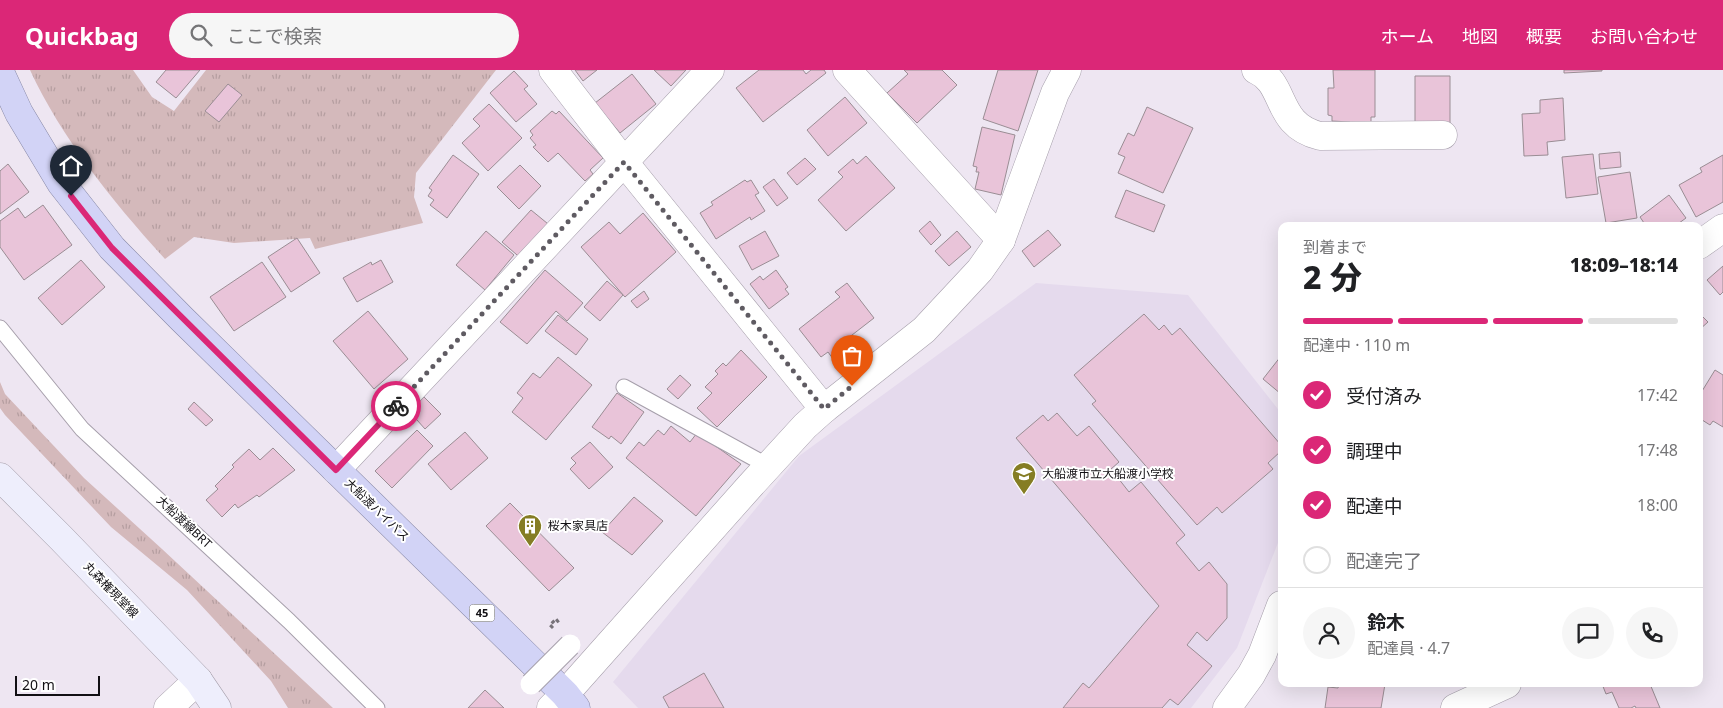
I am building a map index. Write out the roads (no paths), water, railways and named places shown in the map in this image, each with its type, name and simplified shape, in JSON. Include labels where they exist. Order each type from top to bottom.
[{"type":"highway","name":"大船渡バイパス","points":[[0,72],[19,114],[61,183],[112,248],[336,470],[564,703]]},
{"type":"main road","name":"丸森権現堂線","points":[[0,477],[198,680],[217,708]]},
{"type":"street","points":[[553,70],[624,162],[824,409]]},
{"type":"street","points":[[336,470],[710,70]]},
{"type":"street","points":[[847,70],[1001,240]]},
{"type":"street","points":[[564,703],[768,466],[824,409],[924,330],[980,270],[1001,240],[1056,94],[1067,70]]},
{"type":"street","points":[[1256,70],[1264,73],[1271,82],[1286,113],[1306,133],[1320,136],[1444,135]]},
{"type":"street","points":[[1703,241],[1723,228]]},
{"type":"street","points":[[1227,708],[1251,676],[1262,655],[1278,613]]},
{"type":"street","points":[[531,684],[570,645]]},
{"type":"street","points":[[168,708],[198,680]]},
{"type":"street","points":[[1455,708],[1500,687]]},
{"type":"lane","name":"大船渡線BRT","points":[[0,328],[82,429],[289,622],[377,708]]},
{"type":"lane","points":[[624,387],[768,466]]},
{"type":"place","name":"大船渡市立大船渡小学校","points":[[1024,495]]},
{"type":"place","name":"桜木家具店","points":[[530,547]]}]
